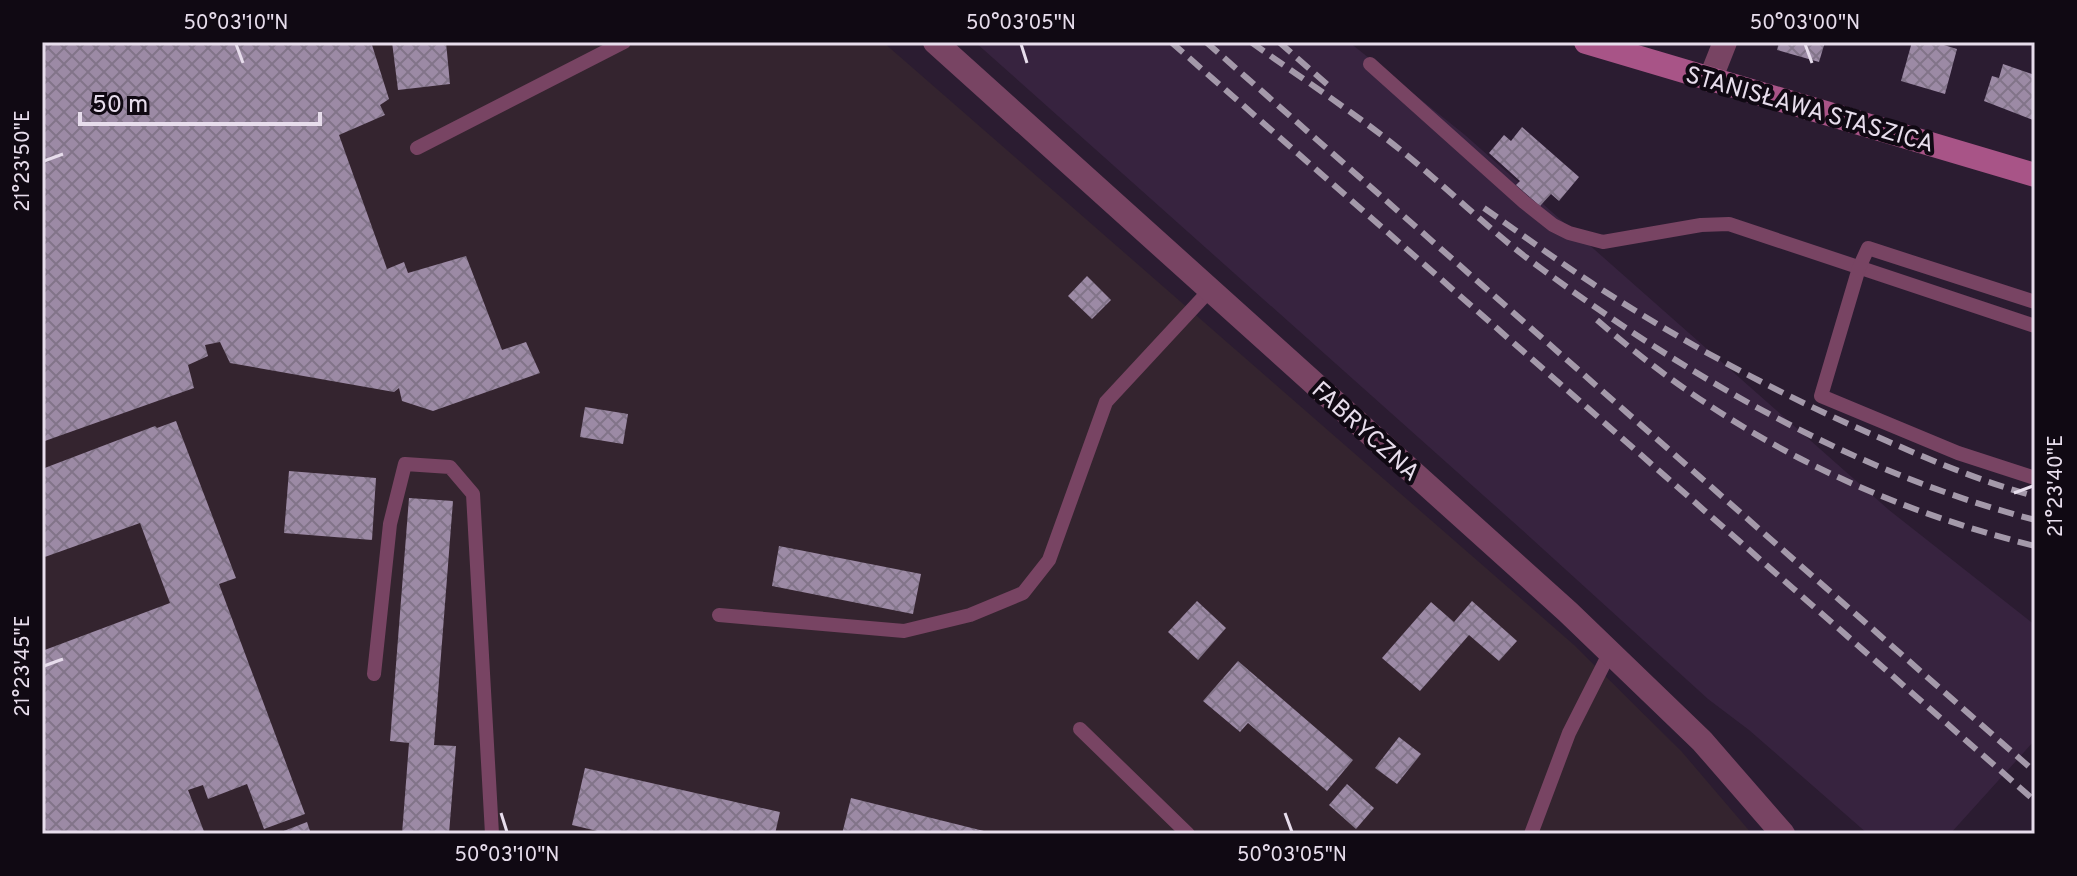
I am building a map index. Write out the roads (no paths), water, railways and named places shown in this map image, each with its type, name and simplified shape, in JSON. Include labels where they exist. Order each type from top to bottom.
[{"type":"street","name":"FABRYCZNA","points":[[935,42],[1610,652],[1702,741],[1783,834]]},
{"type":"street","name":"STANISŁAWA STASZICA","points":[[1586,42],[2035,175]]},
{"type":"street","points":[[1710,80],[1725,42]]},
{"type":"lane","points":[[417,148],[624,42]]},
{"type":"lane","points":[[1370,64],[1524,202],[1553,225],[1569,233],[1603,242],[1701,225],[1729,224],[2035,326]]},
{"type":"lane","points":[[2035,302],[1868,248],[1859,268],[1821,396],[1958,453],[2035,478]]},
{"type":"lane","points":[[719,615],[904,631],[970,615],[1023,593],[1049,560],[1106,402],[1209,291]]},
{"type":"lane","points":[[374,674],[390,524],[405,464],[450,467],[473,494],[492,834]]},
{"type":"lane","points":[[1531,834],[1569,733],[1610,652]]},
{"type":"lane","points":[[1080,729],[1188,834]]},
{"type":"railway","points":[[1171,42],[2035,801]]},
{"type":"railway","points":[[1206,42],[2035,772]]},
{"type":"railway","points":[[1251,42],[1385,138],[1527,258],[1645,341],[1706,379],[1769,414],[1898,475],[2035,520]]},
{"type":"railway","points":[[1279,42],[1330,87]]},
{"type":"railway","points":[[1484,208],[1604,291],[1742,372],[1923,457],[2035,496]]},
{"type":"railway","points":[[1597,320],[1697,397],[1802,460],[1914,509],[2035,546]]}]
